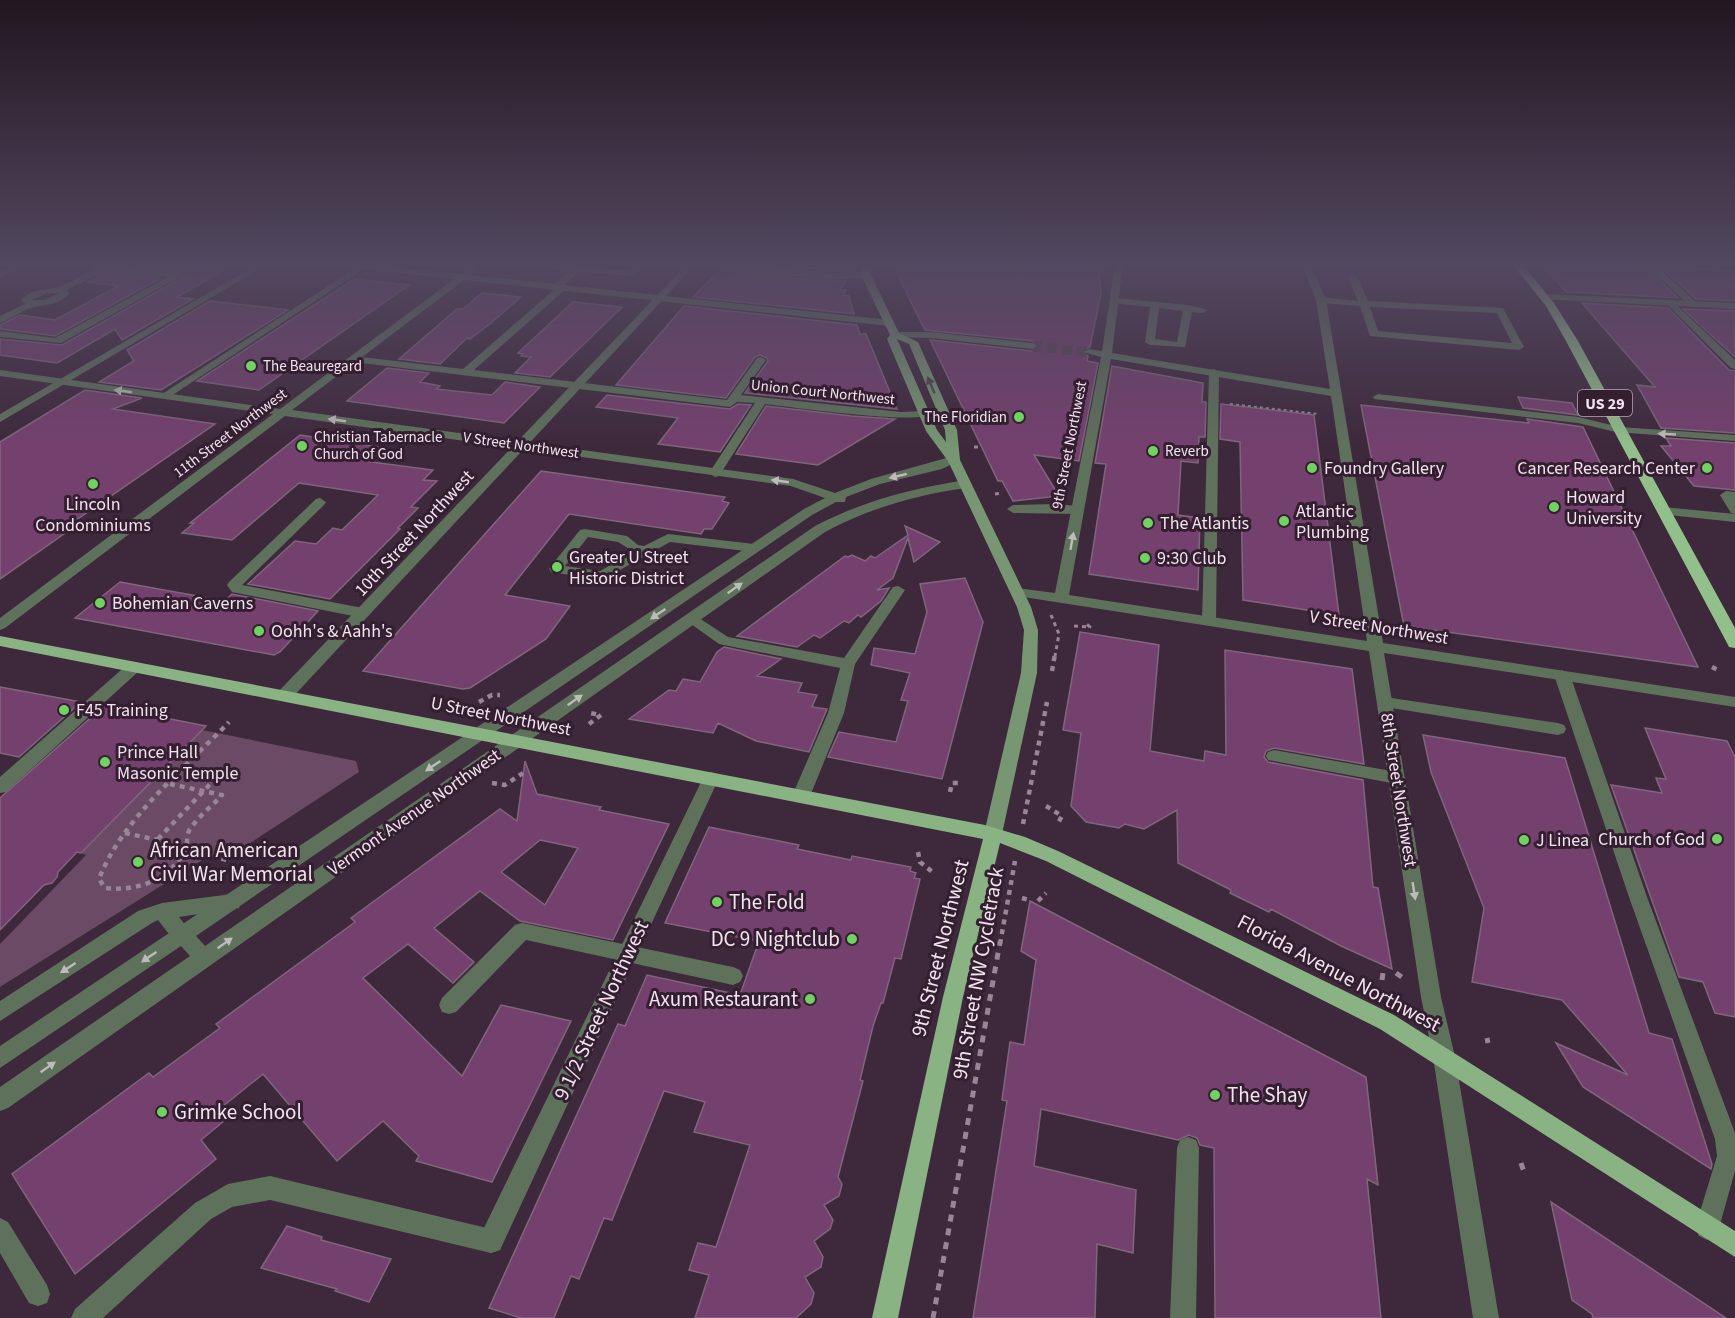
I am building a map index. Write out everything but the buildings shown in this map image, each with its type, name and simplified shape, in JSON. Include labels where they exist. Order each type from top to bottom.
[{"type":"highway","name":"US 29","points":[[1562,326],[1735,643]]},
{"type":"main road","points":[[890,326],[895,335],[913,342],[951,430],[954,460]]},
{"type":"main road","points":[[895,335],[892,339],[933,431],[954,460],[1017,592]]},
{"type":"main road","name":"9th Street Northwest","points":[[885,1318],[948,1018],[993,834],[1031,659],[1031,630],[1017,592]]},
{"type":"main road","name":"U Street Northwest","points":[[0,641],[993,834]]},
{"type":"main road","name":"Florida Avenue Northwest","points":[[993,834],[1052,856],[1362,1009],[1444,1058],[1735,1245]]},
{"type":"street","points":[[0,334],[57,341],[85,326]]},
{"type":"street","points":[[0,419],[159,326]]},
{"type":"street","points":[[164,396],[272,326]]},
{"type":"street","name":"11th Street Northwest","points":[[0,625],[396,326]]},
{"type":"street","points":[[465,373],[517,326]]},
{"type":"street","name":"10th Street Northwest","points":[[284,696],[634,326]]},
{"type":"street","name":"9th Street Northwest","points":[[1062,599],[1111,326]]},
{"type":"street","points":[[1152,326],[1150,342],[1181,345],[1185,326]]},
{"type":"street","name":"8th Street Northwest","points":[[1325,326],[1431,997],[1444,1058],[1486,1318]]},
{"type":"street","points":[[1372,326],[1374,334],[1519,347],[1508,326]]},
{"type":"street","points":[[1694,326],[1735,366]]},
{"type":"street","points":[[895,335],[931,335],[1032,346]]},
{"type":"street","points":[[1089,352],[1335,393]]},
{"type":"street","points":[[353,358],[578,386]]},
{"type":"street","points":[[734,398],[760,360]]},
{"type":"street","points":[[1209,621],[1214,372]]},
{"type":"street","name":"V Street Northwest","points":[[0,374],[793,483],[836,496],[860,508]]},
{"type":"street","name":"Union Court Northwest","points":[[578,386],[730,404],[734,398],[901,415],[925,414]]},
{"type":"street","points":[[1378,397],[1578,420],[1620,430],[1735,438]]},
{"type":"street","points":[[716,472],[762,401]]},
{"type":"street","name":"Vermont Avenue Northwest","points":[[0,1058],[754,548],[836,496],[869,483],[939,467],[954,460]]},
{"type":"street","name":"Vermont Avenue Northwest","points":[[0,1100],[820,530],[860,508],[909,492],[966,484]]},
{"type":"street","points":[[1735,496],[1726,495],[1735,510]]},
{"type":"street","points":[[320,502],[234,585],[237,589],[363,613]]},
{"type":"street","points":[[1013,509],[1055,507],[1078,510]]},
{"type":"street","points":[[1663,511],[1735,518]]},
{"type":"street","points":[[644,550],[634,548],[622,539],[585,533],[556,569],[603,576],[668,538],[754,548]]},
{"type":"street","points":[[801,796],[841,696],[847,678],[848,664],[898,590]]},
{"type":"street","name":"V Street Northwest","points":[[1017,592],[1735,702]]},
{"type":"street","points":[[691,619],[724,641],[848,664]]},
{"type":"street","points":[[0,787],[134,667]]},
{"type":"street","points":[[1562,675],[1638,897],[1726,1139],[1728,1156],[1707,1228]]},
{"type":"street","points":[[1385,702],[1558,729]]},
{"type":"street","points":[[1274,756],[1397,778]]},
{"type":"street","name":"9 1/2 Street Northwest","points":[[84,1318],[203,1211],[228,1196],[270,1188],[491,1241],[711,778]]},
{"type":"street","points":[[0,1012],[146,917],[162,911],[232,902]]},
{"type":"street","points":[[162,911],[204,958]]},
{"type":"street","points":[[449,1005],[522,931],[733,976]]},
{"type":"street","points":[[1183,1318],[1188,1149]]},
{"type":"street","points":[[0,1230],[38,1294]]},
{"type":"path","points":[[1232,404],[1318,414]]},
{"type":"path","points":[[975,447],[980,447]]},
{"type":"path","points":[[995,494],[1003,493]]},
{"type":"path","points":[[1074,626],[1090,627],[1084,622]]},
{"type":"path","points":[[1051,679],[1059,634]]},
{"type":"path","points":[[1712,667],[1718,670]]},
{"type":"path","name":"9th Street NW Cycletrack","points":[[933,1318],[1019,842],[1049,690]]},
{"type":"path","points":[[479,702],[492,695],[505,696]]},
{"type":"path","points":[[589,724],[601,715],[590,712]]},
{"type":"path","points":[[170,784],[222,795],[188,833],[186,846],[169,868],[151,882],[125,891],[105,888],[99,879],[101,869],[125,833],[170,784],[228,722]]},
{"type":"path","points":[[489,783],[505,786],[523,773]]},
{"type":"path","points":[[157,840],[213,781]]},
{"type":"path","points":[[950,792],[952,783],[962,783]]},
{"type":"path","points":[[1046,806],[1062,816],[1059,823]]},
{"type":"path","points":[[125,833],[186,846],[229,861]]},
{"type":"path","points":[[918,852],[920,862],[935,874]]},
{"type":"path","points":[[1038,901],[1046,892]]},
{"type":"path","points":[[1022,898],[1029,900]]},
{"type":"path","points":[[1382,980],[1383,973]]},
{"type":"path","points":[[1396,974],[1403,978]]},
{"type":"path","points":[[1521,1163],[1524,1172]]},
{"type":"shaded area","points":[[202,730],[356,761],[359,772],[241,849],[231,842],[0,987],[0,944],[86,855],[81,853]]},
{"type":"tunnel","points":[[1032,346],[1089,352]]},
{"type":"place","name":"The Beauregard","points":[[251,366]]},
{"type":"place","name":"The Floridian","points":[[1019,417]]},
{"type":"place","name":"Christian Tabernacle Church of God","points":[[302,446]]},
{"type":"place","name":"Reverb","points":[[1153,451]]},
{"type":"place","name":"Foundry Gallery","points":[[1312,468]]},
{"type":"place","name":"Cancer Research Center","points":[[1707,468]]},
{"type":"place","name":"Lincoln Condominiums","points":[[93,484]]},
{"type":"place","name":"Howard University","points":[[1554,507]]},
{"type":"place","name":"Atlantic Plumbing","points":[[1284,521]]},
{"type":"place","name":"The Atlantis","points":[[1148,523]]},
{"type":"place","name":"9:30 Club","points":[[1145,558]]},
{"type":"place","name":"Greater U Street Historic District","points":[[557,567]]},
{"type":"place","name":"Bohemian Caverns","points":[[100,603]]},
{"type":"place","name":"Oohh's & Aahh's","points":[[259,631]]},
{"type":"place","name":"F45 Training","points":[[64,710]]},
{"type":"place","name":"Prince Hall Masonic Temple","points":[[105,762]]},
{"type":"place","name":"Church of God","points":[[1717,839]]},
{"type":"place","name":"J Linea","points":[[1524,840]]},
{"type":"place","name":"African American Civil War Memorial","points":[[138,862]]},
{"type":"place","name":"The Fold","points":[[717,902]]},
{"type":"place","name":"DC 9 Nightclub","points":[[852,939]]},
{"type":"place","name":"Axum Restaurant","points":[[810,999]]},
{"type":"place","name":"The Shay","points":[[1215,1095]]},
{"type":"place","name":"Grimke School","points":[[162,1112]]}]
